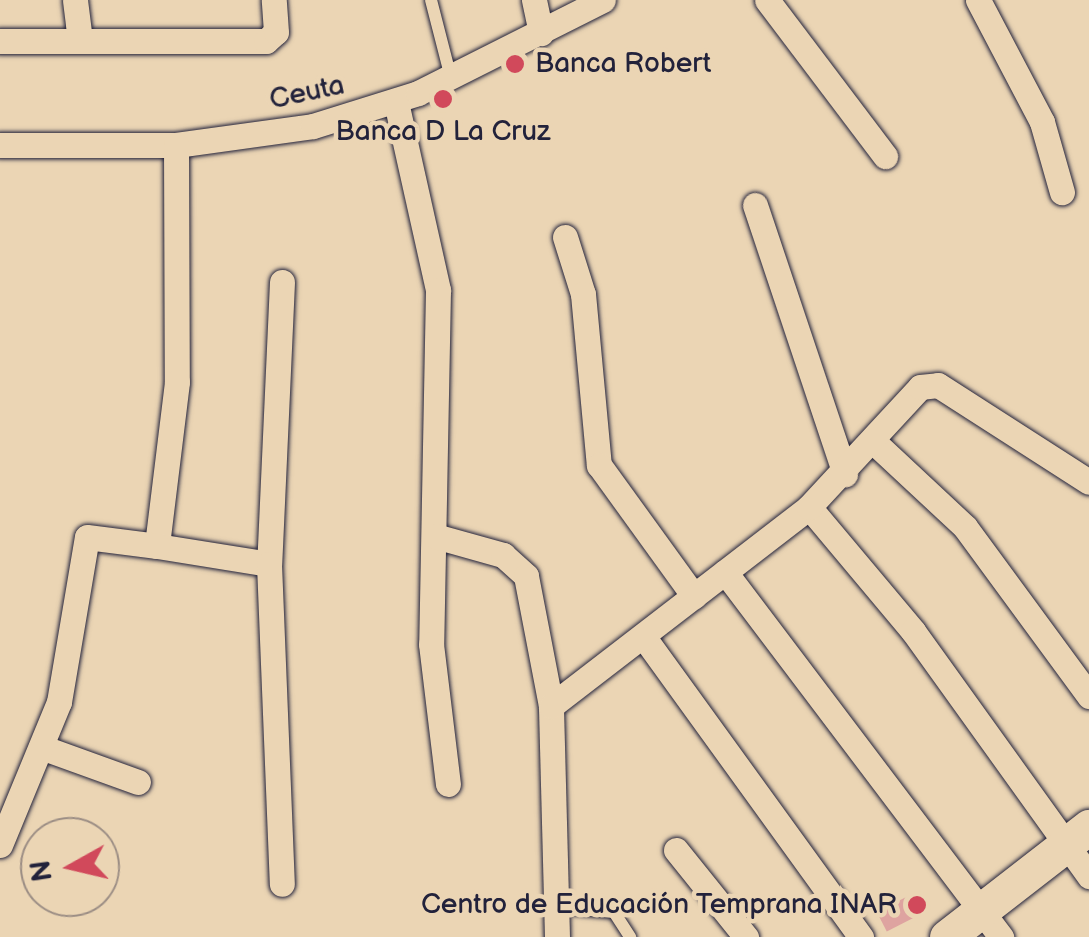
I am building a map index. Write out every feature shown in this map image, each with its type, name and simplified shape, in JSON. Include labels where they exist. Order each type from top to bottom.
[{"type":"street","points":[[75,0],[80,38]]},
{"type":"street","points":[[0,41],[266,41],[276,32],[274,0]]},
{"type":"street","points":[[534,0],[540,33]]},
{"type":"street","name":"Ceuta","points":[[0,145],[176,145],[396,102],[603,0]]},
{"type":"street","points":[[767,0],[885,156]]},
{"type":"street","points":[[978,0],[1042,122],[1062,192]]},
{"type":"street","points":[[396,102],[438,290],[430,644],[448,784]]},
{"type":"street","points":[[157,546],[177,382],[176,145]]},
{"type":"street","points":[[756,206],[845,474]]},
{"type":"street","points":[[565,236],[582,294],[599,465],[694,596]]},
{"type":"street","points":[[282,282],[269,564],[282,884]]},
{"type":"street","points":[[551,706],[810,507],[876,443],[920,387],[938,385],[1089,482]]},
{"type":"street","points":[[876,443],[966,527],[1089,696]]},
{"type":"street","points":[[810,507],[1077,837],[1089,876]]},
{"type":"street","points":[[435,536],[503,555],[526,576],[551,706],[558,937]]},
{"type":"street","points":[[0,845],[59,702],[87,538],[269,564]]},
{"type":"street","points":[[725,572],[991,924]]},
{"type":"street","points":[[643,636],[861,937]]},
{"type":"street","points":[[41,747],[138,782]]},
{"type":"street","points":[[947,937],[991,924],[1077,837]]},
{"type":"street","points":[[676,850],[746,937]]},
{"type":"lane","points":[[430,0],[451,78]]},
{"type":"lane","points":[[557,907],[614,912],[630,937]]},
{"type":"building","name":"Banca Robert","points":[[516,55],[522,70],[515,73],[509,58]]},
{"type":"building","name":"Banca D La Cruz","points":[[445,90],[449,105],[441,108],[437,92]]},
{"type":"building","points":[[916,892],[926,912],[887,932],[877,912]]},
{"type":"place","name":"Banca Robert","points":[[515,64]]},
{"type":"place","name":"Banca D La Cruz","points":[[443,99]]},
{"type":"place","name":"Centro de Educación Temprana INAR","points":[[917,905]]}]
